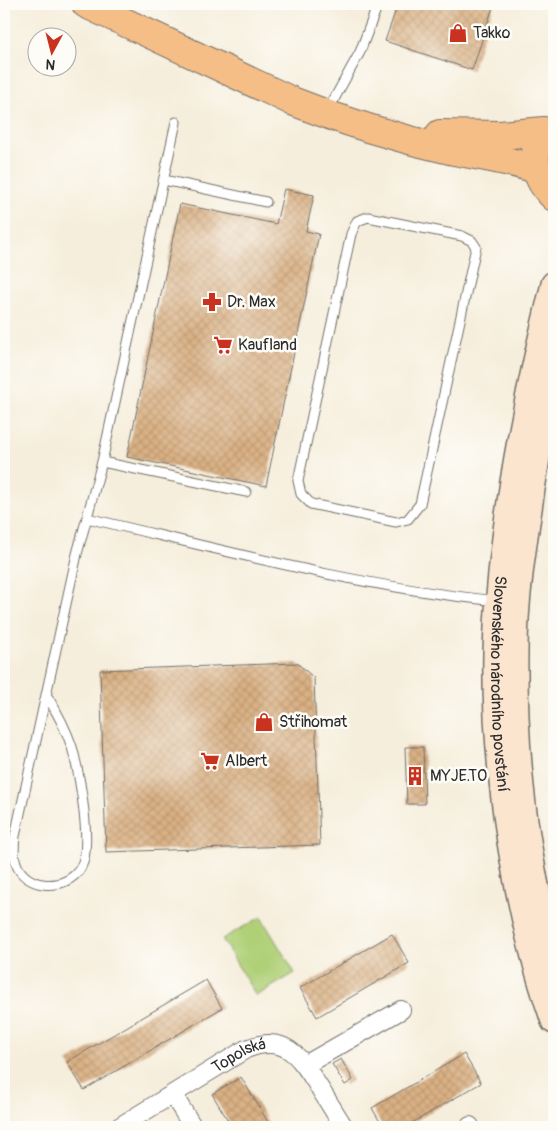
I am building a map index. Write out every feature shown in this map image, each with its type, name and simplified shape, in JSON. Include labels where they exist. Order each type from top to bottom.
[{"type":"main road","points":[[86,4],[292,101],[326,114],[423,143],[517,163],[536,169]]},
{"type":"main road","points":[[385,131],[407,130],[482,135],[549,126]]},
{"type":"main road","points":[[549,126],[536,150],[536,169],[545,188],[554,197]]},
{"type":"main road","name":"Slovenského národního povstání","points":[[554,284],[522,429],[509,602],[515,660],[523,796],[539,896],[554,958]]},
{"type":"main road","name":"Slovenského národního povstání","points":[[554,363],[528,517],[496,668],[505,799],[523,909],[554,1021]]},
{"type":"street","points":[[305,1065],[401,1010]]},
{"type":"street","name":"Topolská","points":[[120,1127],[257,1045],[273,1044],[286,1048],[299,1057],[344,1127]]},
{"type":"street","points":[[173,1095],[193,1127]]},
{"type":"lane","points":[[326,114],[360,52],[378,4]]},
{"type":"lane","points":[[47,696],[62,722],[72,749],[86,831],[86,852],[80,869],[74,876],[58,885],[47,885],[28,878],[16,864],[14,855],[15,836],[77,554],[102,462],[176,122]]},
{"type":"lane","points":[[164,180],[266,202]]},
{"type":"lane","points":[[376,217],[445,232],[468,238],[476,247],[417,510],[408,518],[396,522],[317,506],[305,499],[298,481],[344,261],[353,227],[363,218],[376,217]]},
{"type":"lane","points":[[102,462],[246,492]]},
{"type":"lane","points":[[87,518],[358,581],[445,596],[509,602]]},
{"type":"green space","points":[[261,917],[295,973],[256,996],[222,939]]},
{"type":"building","points":[[398,4],[494,4],[472,70],[385,41]]},
{"type":"building","name":"Kaufland","points":[[284,189],[314,195],[306,231],[319,234],[266,486],[127,457],[180,204],[276,224]]},
{"type":"building","name":"Albert","points":[[297,663],[314,678],[320,845],[106,852],[100,670]]},
{"type":"building","name":"MYJE.TO","points":[[405,747],[423,747],[425,804],[407,804]]},
{"type":"building","points":[[392,934],[409,963],[317,1017],[300,988]]},
{"type":"building","points":[[206,980],[222,1008],[84,1090],[67,1062]]},
{"type":"building","points":[[464,1054],[481,1083],[405,1127],[383,1127],[372,1108]]},
{"type":"building","points":[[341,1059],[353,1080],[345,1085],[332,1064]]},
{"type":"building","points":[[241,1077],[271,1127],[232,1127],[212,1094]]},
{"type":"place","name":"Takko","points":[[458,33]]},
{"type":"place","name":"Dr. Max","points":[[212,302]]},
{"type":"place","name":"Kaufland","points":[[223,345]]},
{"type":"place","name":"Střihomat","points":[[264,722]]},
{"type":"place","name":"Albert","points":[[210,761]]},
{"type":"place","name":"MYJE.TO","points":[[415,776]]}]
